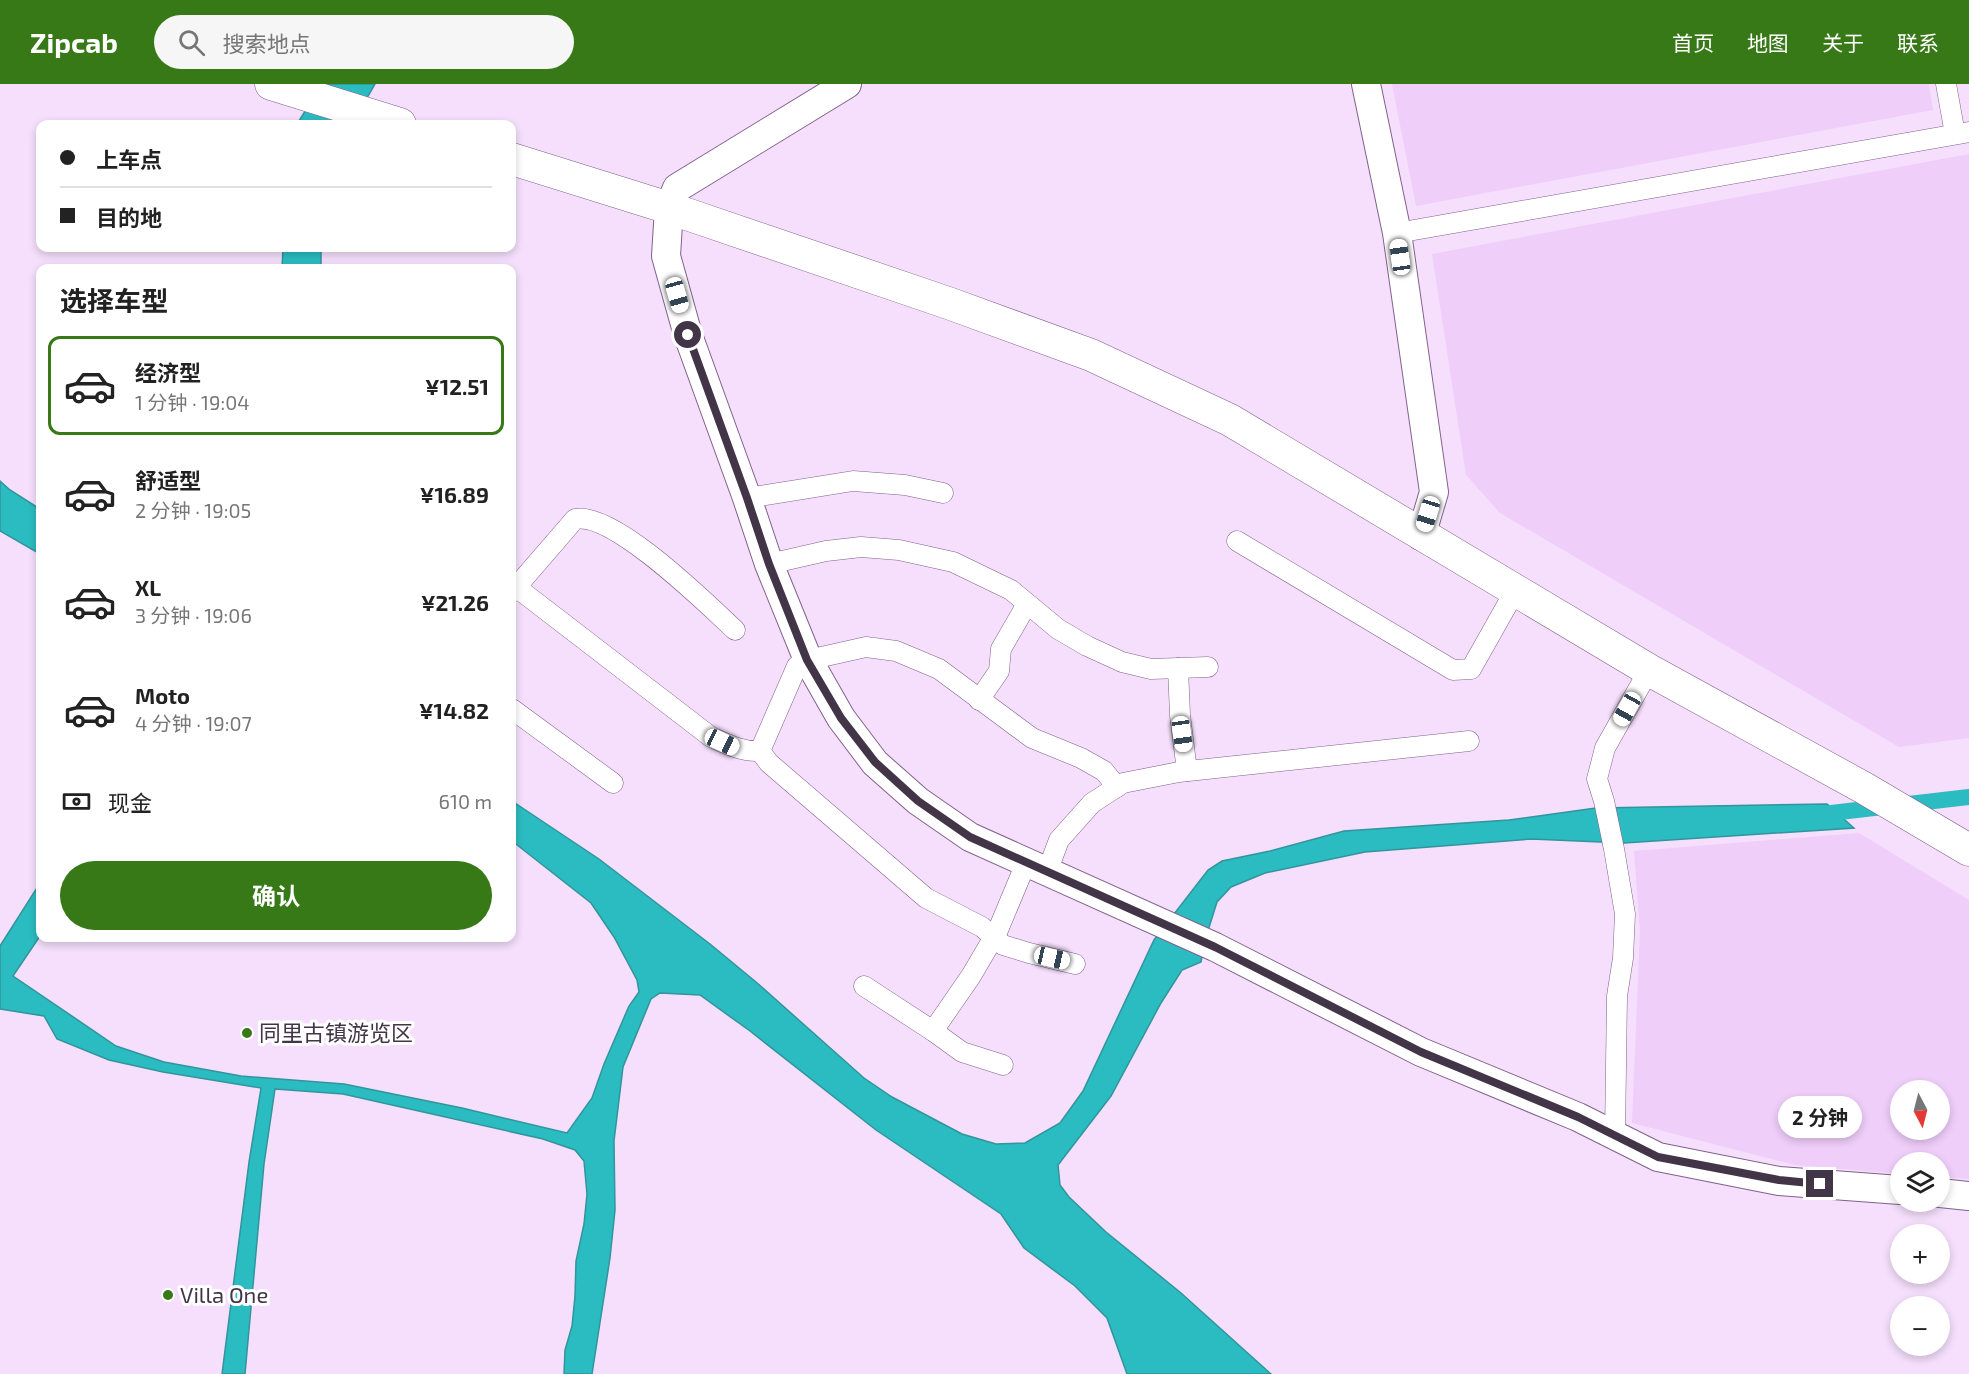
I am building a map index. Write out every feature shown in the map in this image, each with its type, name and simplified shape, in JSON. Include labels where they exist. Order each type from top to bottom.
[{"type":"main road","points":[[279,87],[386,120]]},
{"type":"main road","points":[[516,160],[669,208],[951,304],[1091,355],[1230,420],[1649,670],[1864,788],[1969,850]]},
{"type":"street","points":[[848,84],[677,188],[669,208],[666,256],[688,335],[769,564],[807,660],[841,718],[875,762],[918,801],[970,837],[1215,947],[1421,1052],[1578,1117],[1658,1157],[1779,1180],[1890,1189]]},
{"type":"street","points":[[1366,84],[1397,233],[1434,492],[1421,536]]},
{"type":"street","points":[[1397,233],[1962,133],[1946,84]]},
{"type":"street","points":[[747,498],[853,481],[905,485],[943,493]]},
{"type":"street","points":[[516,587],[575,519],[583,517],[610,527],[651,556],[735,630]]},
{"type":"street","points":[[1237,541],[1452,670],[1471,669],[1515,591]]},
{"type":"street","points":[[769,564],[837,550],[861,548],[898,550],[953,562],[1011,590],[1058,629],[1087,646],[1122,662],[1151,669],[1208,667]]},
{"type":"street","points":[[516,591],[711,737],[749,752],[760,751]]},
{"type":"street","points":[[979,700],[999,671],[1001,649],[1028,604]]},
{"type":"street","points":[[760,751],[797,666],[807,660],[866,647],[896,651],[939,669],[1032,738],[1081,758],[1104,771],[1117,787]]},
{"type":"street","points":[[1178,668],[1180,715],[1187,771]]},
{"type":"street","points":[[1615,1135],[1617,996],[1623,958],[1624,915],[1614,849],[1597,779],[1605,748],[1649,670]]},
{"type":"street","points":[[516,713],[613,783]]},
{"type":"street","points":[[933,1031],[971,976],[1037,868],[1092,803],[1123,783],[1187,771],[1469,741]]},
{"type":"street","points":[[760,751],[770,763],[926,898],[982,927],[1003,945],[1075,964]]},
{"type":"street","points":[[864,986],[962,1052],[1003,1065]]},
{"type":"street","points":[[1950,1194],[1969,1196]]},
{"type":"shaded area","points":[[322,84],[375,84],[354,120],[300,120]]},
{"type":"shaded area","points":[[1392,84],[1929,84],[1933,110],[1416,206]]},
{"type":"shaded area","points":[[1969,154],[1969,738],[1899,747],[1500,513],[1466,475],[1432,254]]},
{"type":"shaded area","points":[[283,252],[321,252],[321,264],[282,264]]},
{"type":"shaded area","points":[[0,481],[36,506],[36,552],[0,531]]},
{"type":"shaded area","points":[[516,804],[599,859],[710,944],[864,1078],[892,1097],[962,1134],[996,1144],[1025,1143],[1060,1123],[1083,1091],[1154,940],[1208,870],[1222,861],[1344,831],[1509,820],[1596,808],[1827,804],[1854,828],[1624,843],[1531,839],[1365,852],[1265,873],[1231,887],[1217,902],[1201,962],[1182,970],[1161,1003],[1111,1096],[1058,1165],[1060,1185],[1069,1197],[1106,1232],[1181,1293],[1271,1374],[1127,1374],[1107,1318],[1075,1286],[1024,1248],[1001,1214],[876,1130],[750,1031],[700,995],[660,993],[651,999],[623,1067],[614,1141],[615,1210],[592,1374],[564,1374],[565,1350],[572,1326],[576,1261],[584,1224],[587,1194],[584,1161],[575,1150],[543,1139],[343,1094],[275,1089],[264,1164],[245,1374],[222,1374],[249,1162],[261,1088],[163,1072],[109,1060],[57,1039],[44,1016],[0,1009],[0,946],[36,889],[36,942],[13,976],[116,1046],[164,1062],[241,1076],[344,1084],[462,1108],[567,1133],[592,1098],[629,1006],[639,992],[637,980],[614,937],[591,903],[516,844]]},
{"type":"shaded area","points":[[1859,833],[1969,900],[1969,1179],[1950,1178],[1950,1152],[1890,1152],[1890,1173],[1795,1165],[1632,1123],[1640,932],[1634,851]]},
{"type":"waterway","points":[[1814,815],[1969,797]]},
{"type":"place","name":"同里古镇游览区","points":[[247,1033]]},
{"type":"place","name":"Villa One","points":[[168,1295]]},
{"type":"route","points":[[688,335],[769,564],[807,660],[841,718],[875,762],[918,801],[970,837],[1215,947],[1421,1052],[1578,1117],[1658,1157],[1779,1180],[1820,1184]]}]
